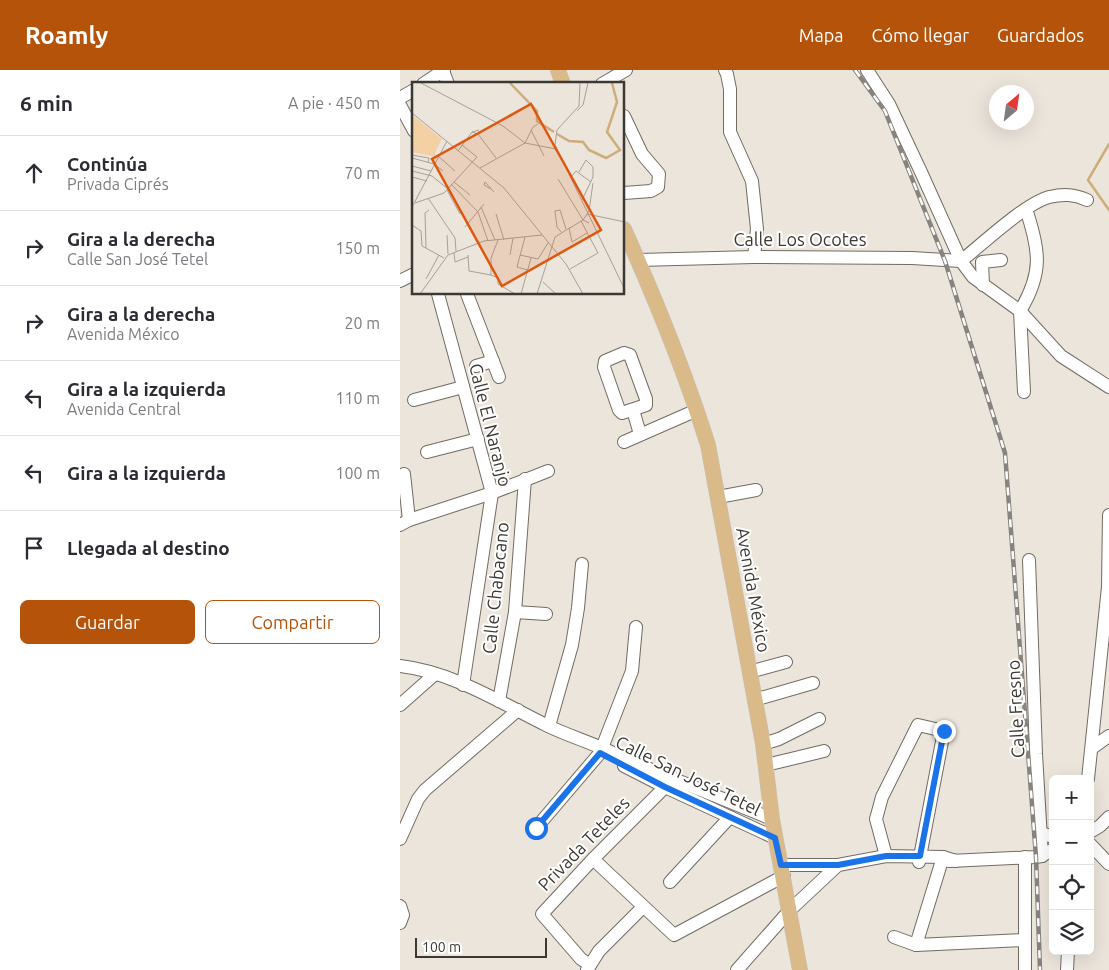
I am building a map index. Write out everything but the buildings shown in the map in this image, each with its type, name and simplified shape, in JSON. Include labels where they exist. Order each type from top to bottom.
[{"type":"main road","points":[[558,70],[562,82]]},
{"type":"main road","name":"Avenida México","points":[[625,230],[697,410],[708,445],[763,744],[775,838],[800,970]]},
{"type":"street","points":[[426,82],[444,70]]},
{"type":"street","points":[[607,82],[626,70]]},
{"type":"street","points":[[867,70],[889,104],[922,172],[961,261],[973,277],[1020,312],[1061,356],[1109,387]]},
{"type":"street","points":[[730,71],[730,132],[752,181],[757,229],[754,257]]},
{"type":"street","points":[[400,98],[412,91]]},
{"type":"street","points":[[400,105],[412,127]]},
{"type":"street","points":[[625,118],[642,154],[659,174],[658,187],[651,191],[625,193]]},
{"type":"street","points":[[961,261],[1026,210],[1048,197],[1074,194],[1087,200]]},
{"type":"street","points":[[1024,392],[1020,312],[1031,293],[1038,270],[1037,249],[1026,210]]},
{"type":"street","name":"Calle Los Ocotes","points":[[638,260],[754,257],[912,258],[961,261]]},
{"type":"street","points":[[984,285],[982,262],[1001,260]]},
{"type":"street","points":[[400,280],[412,275]]},
{"type":"street","name":"Calle El Naranjo","points":[[438,295],[492,493],[463,685]]},
{"type":"street","points":[[467,295],[499,377]]},
{"type":"street","points":[[624,353],[630,355],[646,399],[646,405],[633,410],[622,413],[619,410],[604,367],[605,361],[624,353]]},
{"type":"street","points":[[476,366],[493,361]]},
{"type":"street","points":[[414,400],[463,387]]},
{"type":"street","points":[[633,410],[640,434]]},
{"type":"street","points":[[624,442],[697,410]]},
{"type":"street","points":[[427,452],[478,439]]},
{"type":"street","points":[[404,474],[405,522],[492,493],[548,471]]},
{"type":"street","name":"Calle Chabacano","points":[[499,701],[515,612],[525,479]]},
{"type":"street","points":[[718,497],[756,490]]},
{"type":"street","points":[[1089,775],[1108,587],[1109,515]]},
{"type":"street","name":"Calle Fresno","points":[[1028,560],[1032,685],[1049,855]]},
{"type":"street","points":[[549,726],[572,646],[582,564]]},
{"type":"street","points":[[515,612],[546,614]]},
{"type":"street","points":[[536,828],[602,750],[632,671],[636,627]]},
{"type":"street","points":[[749,672],[786,662]]},
{"type":"street","name":"Calle San José Tetel","points":[[400,666],[435,674],[499,701],[668,782],[730,817],[775,838]]},
{"type":"street","points":[[400,705],[435,674]]},
{"type":"street","points":[[754,700],[813,683]]},
{"type":"street","points":[[400,839],[418,799],[425,790],[518,710]]},
{"type":"street","points":[[763,744],[778,739],[819,719]]},
{"type":"street","points":[[886,856],[876,818],[882,797],[918,726],[944,731],[920,859]]},
{"type":"street","points":[[1092,748],[1109,736]]},
{"type":"street","points":[[766,766],[824,751]]},
{"type":"street","name":"Calle San José Tetel","points":[[668,782],[772,819]]},
{"type":"street","name":"Privada Teteles","points":[[589,967],[542,914],[668,782]]},
{"type":"street","points":[[670,882],[730,817]]},
{"type":"street","points":[[1094,830],[1109,818]]},
{"type":"street","points":[[1094,848],[1109,864]]},
{"type":"street","points":[[593,859],[674,935],[782,871],[838,865],[886,856],[956,860],[1024,858],[1049,855]]},
{"type":"street","points":[[1024,858],[1025,970]]},
{"type":"street","points":[[866,860],[886,862],[920,859]]},
{"type":"street","points":[[916,945],[943,860]]},
{"type":"street","points":[[737,970],[790,910],[838,865]]},
{"type":"street","points":[[400,906],[403,915],[400,923]]},
{"type":"street","points":[[589,967],[599,951],[643,907]]},
{"type":"street","points":[[894,937],[916,945],[1025,940]]},
{"type":"street","points":[[1067,970],[1068,955]]},
{"type":"waterway","points":[[1109,144],[1088,180],[1109,210]]},
{"type":"railway","points":[[855,70],[885,111],[945,261],[1005,453],[1036,857],[1040,970]]},
{"type":"route","points":[[536,828],[600,753],[665,787],[775,838],[781,865],[838,865],[886,856],[920,856],[944,731]]}]
